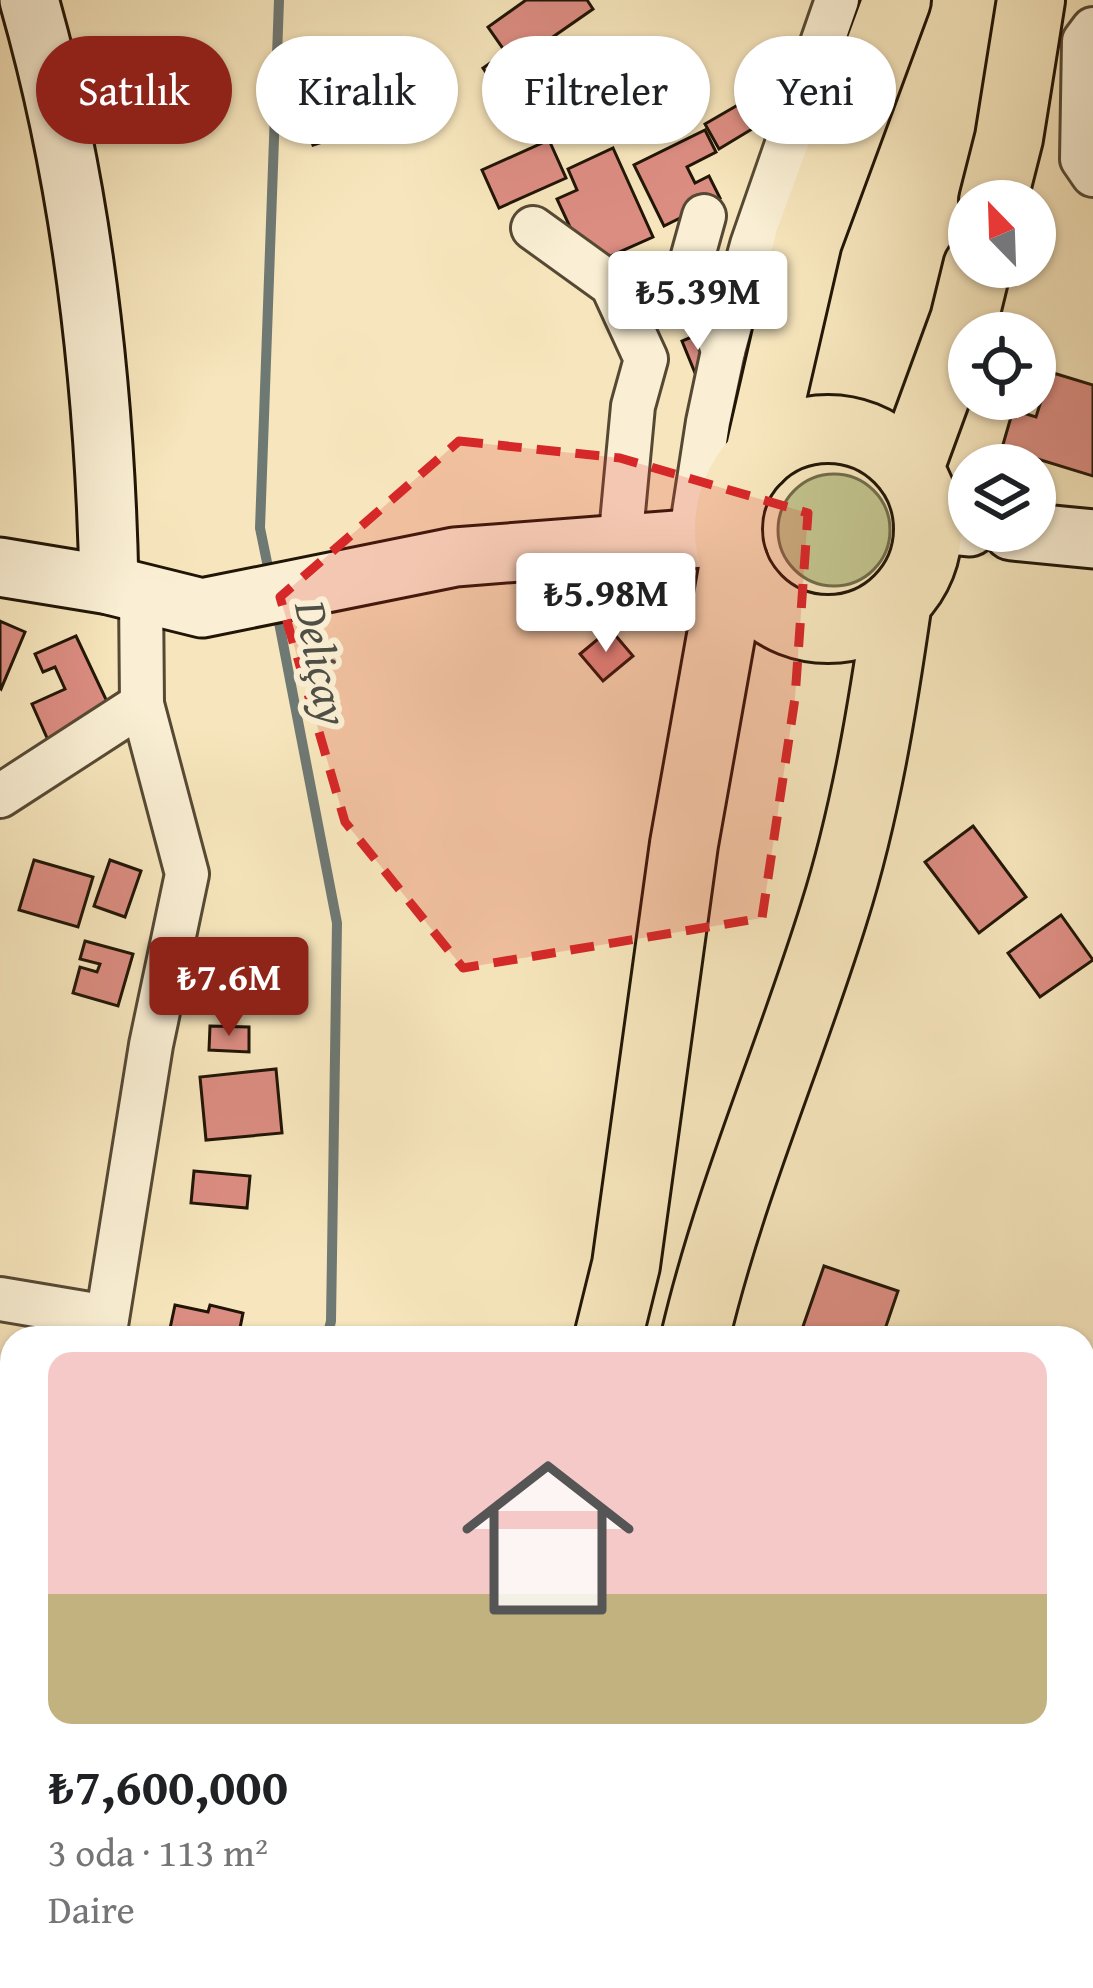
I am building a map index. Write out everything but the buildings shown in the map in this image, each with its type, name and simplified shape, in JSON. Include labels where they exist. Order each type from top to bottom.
[{"type":"highway","points":[[758,458],[808,241],[897,0]]},
{"type":"highway","points":[[998,180],[1031,0]]},
{"type":"highway","points":[[718,546],[767,609],[806,626],[848,627],[875,618],[898,601],[916,578],[926,551],[972,288]]},
{"type":"highway","points":[[611,1326],[626,1264],[684,844],[718,546],[730,507],[741,480],[758,458],[781,441],[808,431],[837,429],[877,442],[936,506]]},
{"type":"highway","points":[[698,1326],[710,1275],[835,910],[882,716],[898,601]]},
{"type":"street","points":[[29,0],[74,190],[142,704],[187,874],[151,1045],[105,1326]]},
{"type":"street","points":[[0,567],[202,608],[455,557],[620,544],[718,546],[708,422],[723,351],[752,245],[837,0]]},
{"type":"street","points":[[1093,29],[1084,40],[1082,159],[1093,175]]},
{"type":"street","points":[[684,288],[704,216]]},
{"type":"street","points":[[533,228],[612,285],[646,358],[633,406],[620,544]]},
{"type":"street","points":[[612,285],[684,288],[715,323],[723,351]]},
{"type":"street","points":[[1056,535],[1093,539]]},
{"type":"street","points":[[0,796],[142,704]]},
{"type":"street","points":[[0,1300],[98,1326]]},
{"type":"highlighted area","points":[[459,441],[620,458],[808,513],[795,698],[762,918],[463,968],[345,822],[280,597]]},
{"type":"green space","points":[[834,474],[856,478],[874,490],[886,508],[890,530],[886,552],[874,570],[856,582],[834,586],[812,582],[794,570],[782,552],[778,530],[782,508],[794,490],[812,478]]},
{"type":"waterway","name":"Deliçay","points":[[270,577],[260,528],[279,0]]},
{"type":"waterway","name":"Deliçay","points":[[276,607],[337,923],[330,1326]]}]
